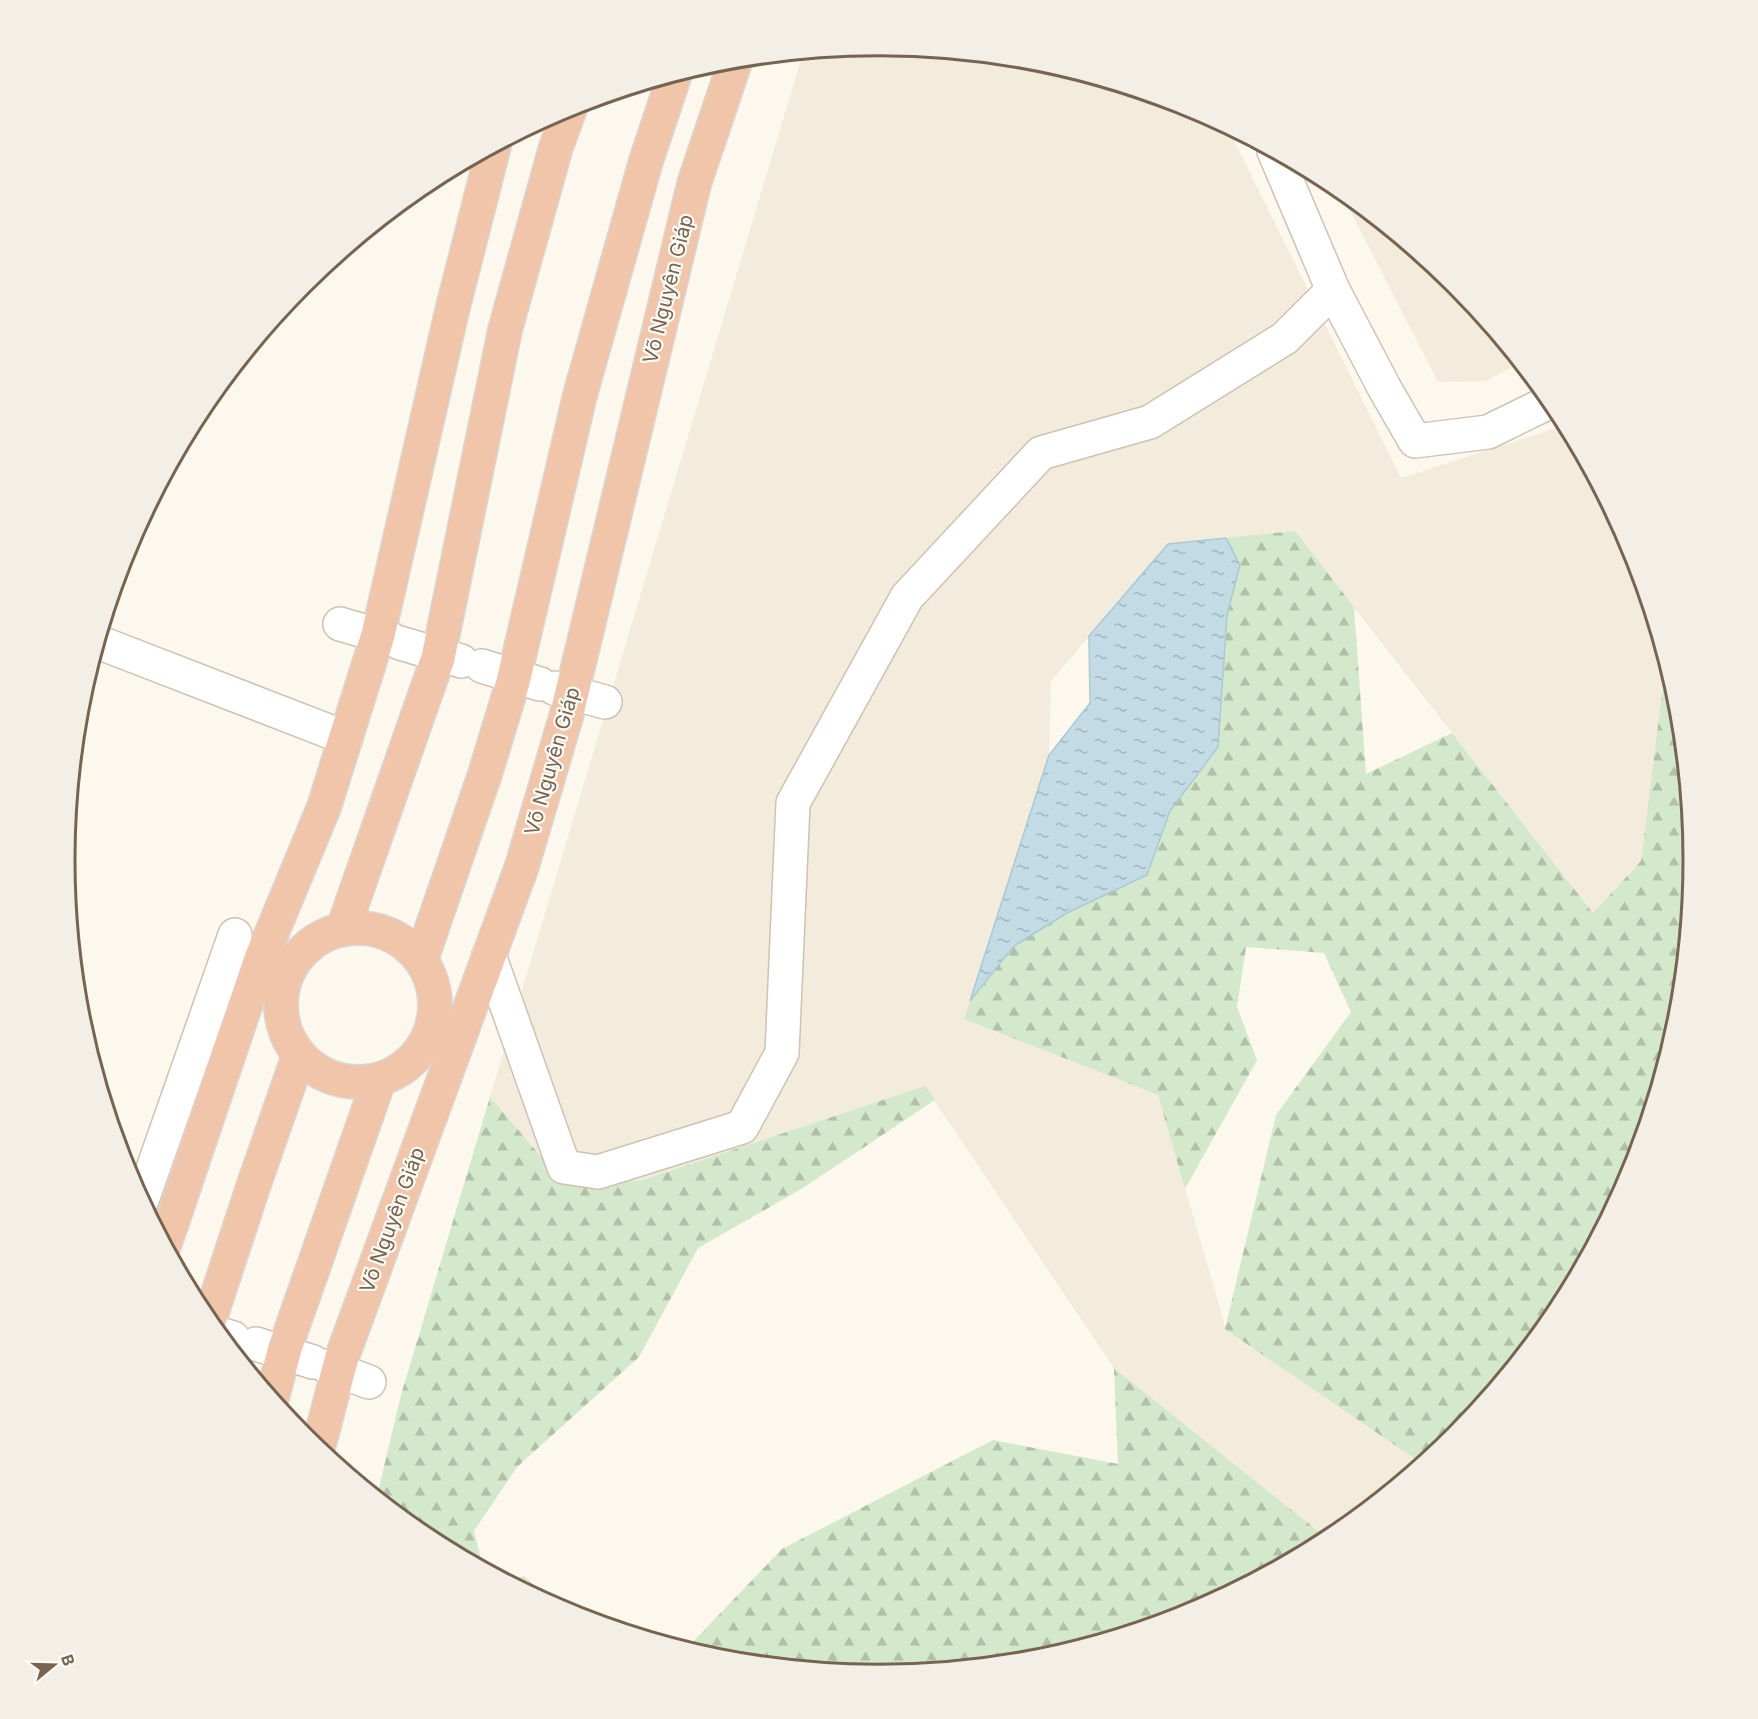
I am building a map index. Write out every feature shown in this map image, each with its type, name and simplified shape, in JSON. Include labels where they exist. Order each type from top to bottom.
[{"type":"highway","name":"Võ Nguyên Giáp","points":[[421,960],[486,774],[545,685],[694,184],[733,69]]},
{"type":"highway","name":"Võ Nguyên Giáp","points":[[272,1349],[342,1357],[444,1038],[489,955],[522,866],[580,395],[646,161],[672,83]]},
{"type":"highway","points":[[343,929],[461,660],[505,330],[556,147],[566,119]]},
{"type":"highway","name":"Võ Nguyên Giáp","points":[[168,1234],[204,1125],[275,964],[346,738],[390,639],[452,311],[492,155]]},
{"type":"highway","name":"Võ Nguyên Giáp","points":[[275,964],[296,958],[311,944],[329,933],[343,929],[368,928],[380,931],[403,942],[421,960],[431,980],[436,1002],[435,1018],[444,1038]]},
{"type":"highway","name":"Võ Nguyên Giáp","points":[[275,964],[284,982],[281,1008],[291,1044],[315,1070],[335,1080],[357,1083],[379,1080],[393,1075],[416,1058],[424,1046],[444,1038]]},
{"type":"highway","name":"Võ Nguyên Giáp","points":[[272,1386],[272,1349],[252,1187],[299,1055]]},
{"type":"highway","name":"Võ Nguyên Giáp","points":[[307,1425],[272,1349],[379,1080]]},
{"type":"street","points":[[1279,162],[1333,290],[1415,441],[1488,432],[1542,405]]},
{"type":"street","points":[[489,955],[564,1167],[598,1172],[742,1127],[782,1053],[794,803],[907,597],[1041,453],[1150,422],[1285,338],[1333,290]]},
{"type":"street","points":[[340,624],[605,702]]},
{"type":"street","points":[[104,644],[346,738]]},
{"type":"street","points":[[144,1184],[235,935]]},
{"type":"street","points":[[144,1185],[204,1125]]},
{"type":"street","points":[[272,1349],[369,1382]]},
{"type":"shaded area","points":[[879,56],[932,57],[984,62],[1036,71],[1137,98],[1232,137],[1401,478],[1557,428],[1600,504],[1622,552],[1656,651],[1663,683],[1641,861],[1593,913],[1295,532],[1168,544],[1051,681],[1049,755],[964,1019],[1158,1095],[1226,1329],[1415,1459],[1326,1528],[1319,1532],[1114,1368],[925,1087],[639,1181],[561,1180],[490,1097],[801,59]]},
{"type":"shaded area","points":[[1349,208],[1409,255],[1448,291],[1514,366],[1486,381],[1438,382]]},
{"type":"green space","points":[[1295,531],[1354,607],[1366,774],[1452,733],[1593,913],[1641,861],[1663,683],[1668,703],[1681,807],[1683,860],[1681,912],[1668,1016],[1656,1068],[1640,1118],[1622,1167],[1600,1215],[1548,1306],[1483,1390],[1448,1428],[1415,1459],[1225,1329],[1276,1115],[1351,1012],[1324,953],[1246,947],[1237,1007],[1257,1060],[1185,1189],[1158,1095],[964,1019],[970,1001],[1014,946],[1067,913],[1147,875],[1170,811],[1218,747],[1227,615],[1240,565],[1226,538]]},
{"type":"green space","points":[[925,1086],[935,1100],[803,1188],[698,1248],[639,1357],[517,1467],[474,1531],[481,1558],[432,1528],[379,1488],[401,1395],[490,1097],[561,1180],[639,1181]]},
{"type":"green space","points":[[1114,1368],[1319,1532],[1235,1581],[1187,1602],[1137,1621],[1036,1648],[984,1657],[879,1664],[774,1657],[693,1641],[782,1549],[993,1440],[1118,1464]]},
{"type":"green space","points":[[524,1576],[535,1586],[523,1581],[518,1578]]},
{"type":"water","points":[[1226,538],[1240,565],[1227,615],[1218,747],[1170,811],[1147,875],[1067,913],[1014,946],[970,1001],[1049,755],[1090,703],[1089,636],[1168,544]]}]
